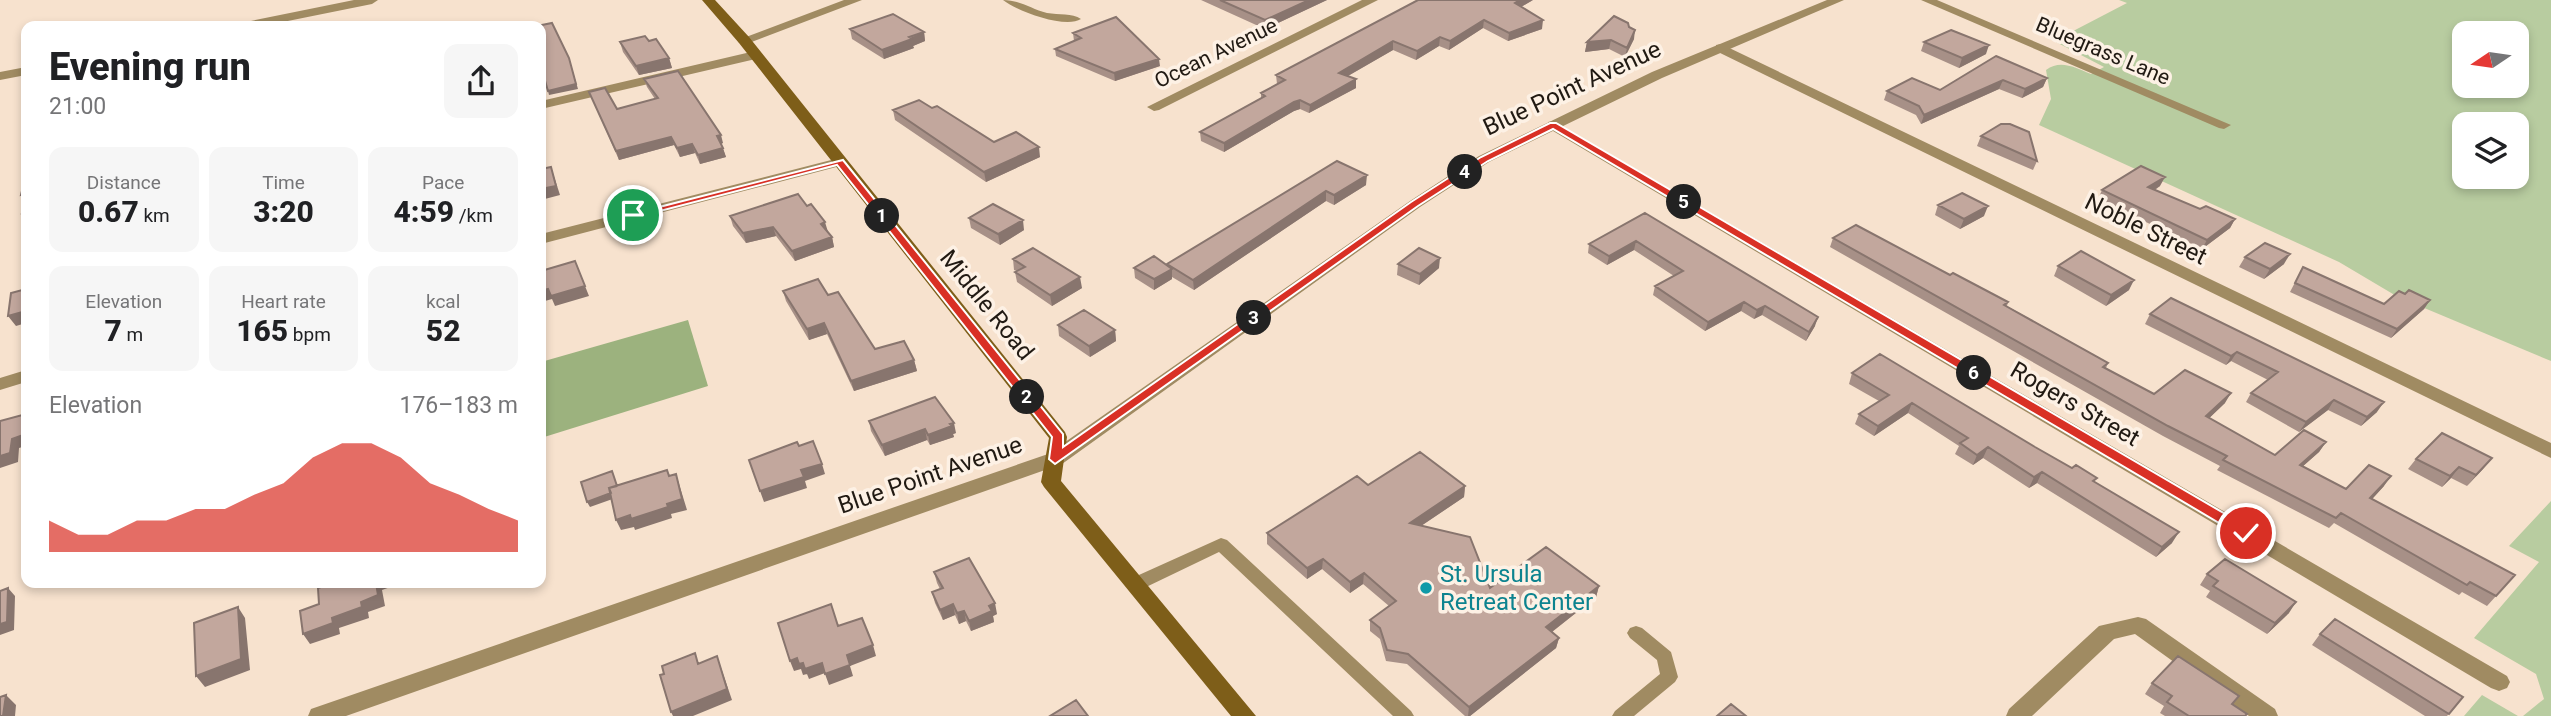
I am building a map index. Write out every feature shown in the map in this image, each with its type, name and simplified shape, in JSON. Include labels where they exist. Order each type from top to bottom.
[{"type":"main road","name":"Middle Road","points":[[708,0],[744,40],[1058,437],[1051,482],[1245,716]]},
{"type":"street","points":[[270,21],[372,0]]},
{"type":"street","points":[[744,40],[856,0]]},
{"type":"street","name":"Ocean Avenue","points":[[1154,107],[1372,0]]},
{"type":"street","name":"Blue Point Avenue","points":[[319,716],[1055,459],[1415,204],[1484,159],[1721,48],[1838,0]]},
{"type":"street","name":"Bluegrass Lane","points":[[1927,0],[2224,124]]},
{"type":"street","name":"Noble Street","points":[[1721,48],[2551,451]]},
{"type":"street","points":[[546,104],[755,55]]},
{"type":"street","points":[[0,76],[21,72]]},
{"type":"street","name":"Rogers Street","points":[[1553,125],[2500,682]]},
{"type":"street","points":[[546,238],[839,162]]},
{"type":"street","points":[[0,383],[21,377]]},
{"type":"street","points":[[2017,716],[2107,632],[2138,625],[2267,716]]},
{"type":"lane","points":[[1008,0],[1043,15],[1076,19]]},
{"type":"lane","points":[[1136,584],[1221,544],[1405,716]]},
{"type":"lane","points":[[1621,716],[1669,677],[1665,656],[1636,634]]},
{"type":"green space","points":[[2119,0],[2551,0],[2551,361],[2398,297],[2339,262],[2039,125],[2051,99],[2046,70],[2063,65],[2091,74],[2104,67],[2054,41],[2127,3]]},
{"type":"green space","points":[[688,320],[708,386],[546,436],[546,361]]},
{"type":"green space","points":[[2551,501],[2551,716],[2523,716],[2544,699],[2536,674],[2474,638],[2539,562],[2509,546]]},
{"type":"green space","points":[[2482,695],[2518,716],[2464,716]]},
{"type":"building","points":[[1220,0],[1309,0],[1265,20]]},
{"type":"building","points":[[1418,0],[1520,0],[1515,3],[1543,20],[1509,33],[1484,20],[1450,41],[1440,37],[1417,51],[1393,41],[1339,73],[1356,79],[1310,105],[1300,100],[1294,102],[1224,143],[1200,132],[1265,96],[1261,93],[1285,80],[1276,75]]},
{"type":"building","points":[[893,14],[924,32],[882,50],[850,29]]},
{"type":"building","points":[[1614,16],[1635,30],[1627,48],[1611,40],[1587,42]]},
{"type":"building","points":[[1116,17],[1159,59],[1114,73],[1055,49],[1081,38],[1073,33]]},
{"type":"building","points":[[552,23],[569,58],[576,84],[548,91],[546,24]]},
{"type":"building","points":[[1951,30],[1989,45],[1962,58],[1924,42]]},
{"type":"building","points":[[645,36],[649,41],[656,39],[669,58],[636,66],[620,42]]},
{"type":"building","points":[[1996,56],[2047,78],[2025,89],[2003,80],[1924,115],[1919,106],[1887,91],[1912,78],[1940,90]]},
{"type":"building","points":[[678,71],[721,135],[717,136],[723,148],[698,155],[692,144],[677,148],[671,137],[616,151],[589,92],[605,88],[617,109],[658,98],[644,79]]},
{"type":"building","points":[[919,100],[932,108],[937,106],[994,142],[1016,132],[1039,147],[984,172],[893,110]]},
{"type":"building","points":[[2001,124],[2010,124],[2029,132],[2037,161],[1981,136]]},
{"type":"building","points":[[1337,161],[1367,175],[1334,195],[1326,191],[1193,280],[1167,264]]},
{"type":"building","points":[[2141,166],[2165,177],[2148,187],[2200,209],[2206,206],[2235,219],[2207,240],[2102,190]]},
{"type":"building","points":[[551,167],[556,186],[546,188],[546,168]]},
{"type":"building","points":[[1962,193],[1988,206],[1964,219],[1938,205]]},
{"type":"building","points":[[798,194],[807,206],[811,204],[825,222],[821,224],[832,237],[792,251],[773,227],[743,233],[730,216]]},
{"type":"building","points":[[993,204],[1023,220],[998,234],[969,218]]},
{"type":"building","points":[[1645,213],[1818,317],[1809,332],[1765,306],[1757,310],[1744,302],[1708,322],[1655,286],[1683,271],[1636,241],[1609,256],[1589,244]]},
{"type":"building","points":[[1856,225],[1950,275],[1953,273],[2008,302],[2004,305],[2108,363],[2103,367],[2154,394],[2185,370],[2231,393],[2206,416],[2275,455],[2304,430],[2326,442],[2300,465],[2346,489],[2369,465],[2391,476],[2370,498],[2515,575],[2496,596],[2470,582],[2467,585],[2341,513],[2336,518],[2223,460],[2227,456],[2168,426],[1833,238]]},
{"type":"building","points":[[2265,243],[2290,254],[2270,269],[2245,257]]},
{"type":"building","points":[[1033,248],[1080,277],[1050,295],[1015,272],[1025,267],[1013,259]]},
{"type":"building","points":[[1419,248],[1440,258],[1420,274],[1398,264]]},
{"type":"building","points":[[2081,251],[2134,280],[2111,295],[2058,266]]},
{"type":"building","points":[[1154,256],[1172,269],[1154,279],[1134,268]]},
{"type":"building","points":[[575,261],[585,286],[551,296],[546,290],[546,270]]},
{"type":"building","points":[[2303,267],[2384,304],[2399,291],[2405,294],[2409,290],[2430,300],[2397,329],[2295,283]]},
{"type":"building","points":[[818,279],[828,295],[838,292],[875,349],[904,341],[914,360],[851,381],[824,323],[807,329],[783,291]]},
{"type":"building","points":[[21,290],[21,312],[8,316],[11,293]]},
{"type":"building","points":[[2171,298],[2384,402],[2367,417],[2334,400],[2306,422],[2251,393],[2278,372],[2237,352],[2231,356],[2150,314]]},
{"type":"building","points":[[1084,310],[1115,330],[1089,346],[1058,325]]},
{"type":"building","points":[[1880,354],[2072,468],[2076,465],[2097,478],[2093,481],[2179,532],[2162,547],[2042,472],[2034,477],[1988,447],[1977,455],[1960,443],[1968,438],[1912,403],[1878,426],[1859,414],[1889,395],[1852,373]]},
{"type":"building","points":[[935,397],[954,423],[950,424],[952,426],[928,435],[925,429],[882,445],[869,421]]},
{"type":"building","points":[[21,415],[21,436],[12,439],[10,453],[0,456],[0,421]]},
{"type":"building","points":[[2442,433],[2492,458],[2476,475],[2459,467],[2450,476],[2416,459]]},
{"type":"building","points":[[813,441],[822,464],[801,470],[804,477],[760,491],[749,460],[797,442],[799,446]]},
{"type":"building","name":"St. Ursula Retreat Center","points":[[1420,452],[1465,486],[1410,523],[1470,537],[1490,588],[1546,547],[1599,586],[1546,627],[1559,638],[1469,707],[1408,654],[1387,650],[1380,628],[1370,620],[1396,601],[1364,573],[1350,582],[1323,559],[1307,568],[1267,533],[1357,476],[1368,485]]},
{"type":"building","points":[[667,470],[669,476],[676,474],[682,499],[667,504],[668,507],[631,519],[630,515],[616,520],[609,488]]},
{"type":"building","points":[[612,471],[617,486],[609,488],[611,493],[587,502],[581,482]]},
{"type":"building","points":[[969,558],[995,603],[989,606],[992,611],[969,621],[964,611],[957,613],[953,604],[940,610],[932,592],[943,588],[934,572]]},
{"type":"building","points":[[2225,559],[2296,602],[2275,623],[2213,586],[2218,581],[2207,574]]},
{"type":"building","points":[[8,588],[7,622],[0,624],[0,591]]},
{"type":"building","points":[[318,588],[377,588],[378,595],[361,602],[362,607],[332,618],[333,623],[303,634],[300,611],[319,604]]},
{"type":"building","points":[[831,604],[838,626],[862,618],[873,645],[847,655],[850,665],[825,674],[822,663],[805,669],[797,658],[790,661],[778,623]]},
{"type":"building","points":[[238,607],[241,659],[196,676],[194,623]]},
{"type":"building","points":[[2335,619],[2463,697],[2449,714],[2320,634]]},
{"type":"building","points":[[695,653],[698,664],[717,656],[727,689],[671,712],[660,675],[664,674],[662,666]]},
{"type":"building","points":[[2178,656],[2239,696],[2232,704],[2247,714],[2189,716],[2167,702],[2172,696],[2152,683]]},
{"type":"building","points":[[6,695],[3,716],[0,716],[0,697]]},
{"type":"building","points":[[1076,700],[1088,716],[1050,716]]},
{"type":"building","points":[[1731,704],[1746,716],[1717,716]]},
{"type":"place","name":"St. Ursula Retreat Center","points":[[1426,588]]},
{"type":"route","points":[[633,215],[839,162],[1058,437],[1055,459],[1415,204],[1484,159],[1553,125],[2246,533]]}]
